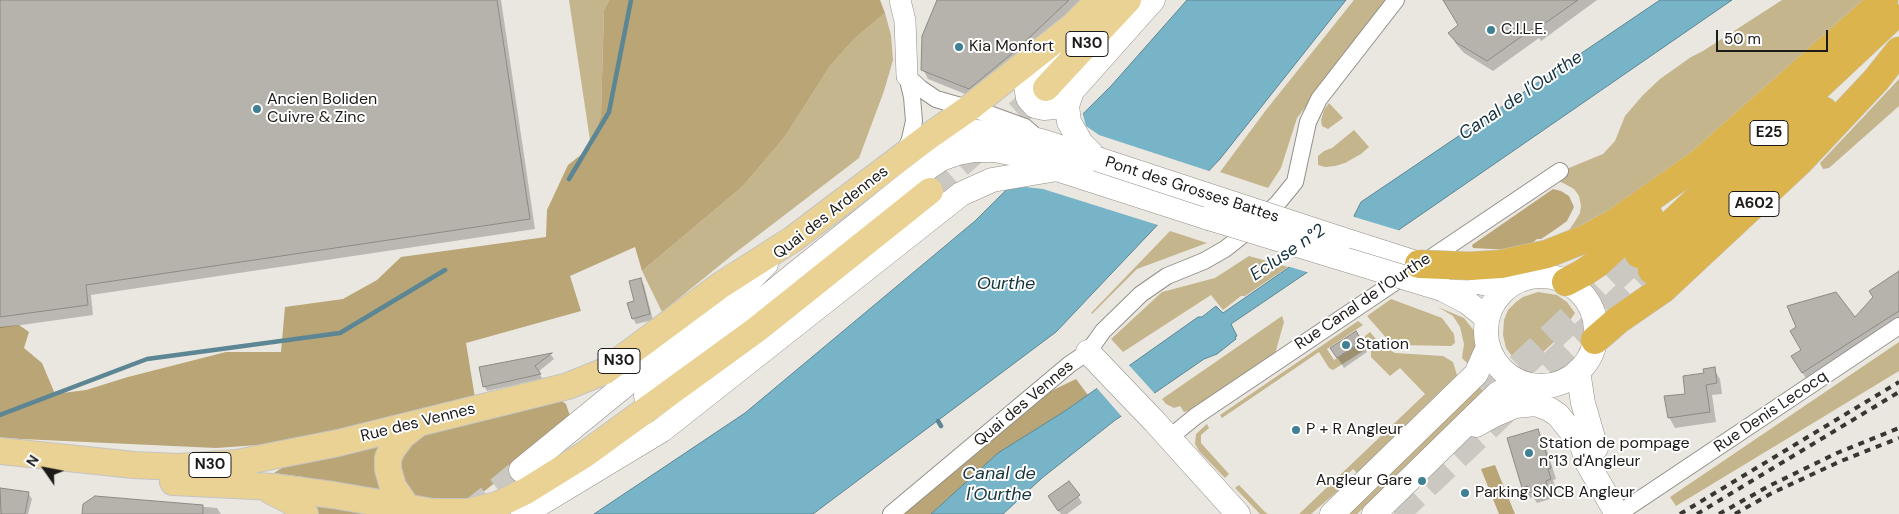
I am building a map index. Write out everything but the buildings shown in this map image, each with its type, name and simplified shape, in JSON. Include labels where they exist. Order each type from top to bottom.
[{"type":"highway","points":[[1419,264],[1456,278],[1501,264],[1547,254],[1585,239],[1616,222],[1700,163],[1884,0]]},
{"type":"highway","name":"E25","points":[[1899,11],[1645,262],[1899,40]]},
{"type":"highway","name":"A602","points":[[1595,340],[1618,320],[1663,289],[1799,162],[1876,80],[1899,52]]},
{"type":"highway","points":[[1566,282],[1598,263],[1684,184],[1700,163]]},
{"type":"main road","name":"Quai des Ardennes","points":[[525,480],[732,298],[793,239],[968,109],[1073,26],[1099,0]]},
{"type":"main road","name":"N30","points":[[1046,88],[1128,0]]},
{"type":"main road","points":[[1096,159],[1081,143],[1069,122],[1067,106],[1072,91],[1153,0]]},
{"type":"main road","points":[[1067,106],[1044,108],[1035,106],[1028,98],[1026,84],[1031,73],[1073,26]]},
{"type":"main road","name":"Pont des Grosses Battes","points":[[902,158],[944,139],[975,132],[1005,133],[1041,141],[1419,264]]},
{"type":"main road","name":"Pont des Grosses Battes","points":[[525,480],[621,417],[926,169],[941,159],[958,152],[995,150],[1020,155],[1057,169],[1456,278]]},
{"type":"main road","name":"Pont des Grosses Battes","points":[[607,463],[662,430],[960,194],[992,180],[1057,169]]},
{"type":"main road","name":"N30","points":[[0,469],[104,480],[259,485],[433,512],[468,512],[497,505],[525,480],[584,455],[756,330],[930,190]]},
{"type":"main road","name":"Rue des Vennes","points":[[0,452],[134,465],[237,463],[289,454],[568,386],[605,371],[721,285],[793,239]]},
{"type":"main road","points":[[1374,514],[1497,394],[1531,384],[1555,384],[1568,379],[1586,362],[1595,340],[1595,323],[1590,306],[1580,292],[1566,282],[1553,277],[1539,276],[1525,278],[1512,284],[1497,299],[1487,318],[1486,337],[1488,347],[1495,362],[1506,374],[1531,384],[1561,400],[1567,407],[1572,415],[1588,464],[1614,508]]},
{"type":"main road","points":[[1456,278],[1483,283],[1512,284]]},
{"type":"main road","points":[[1456,278],[1467,302],[1487,318]]},
{"type":"main road","points":[[523,514],[607,463],[756,330]]},
{"type":"main road","points":[[1332,514],[1476,374],[1488,347]]},
{"type":"main road","points":[[1088,352],[1238,514]]},
{"type":"main road","points":[[1578,371],[1583,403],[1614,508]]},
{"type":"main road","points":[[1452,438],[1494,414],[1522,404],[1536,404],[1558,415],[1582,445]]},
{"type":"main road","points":[[407,507],[393,488],[388,470],[388,458],[402,436],[417,423]]},
{"type":"main road","points":[[259,485],[286,498],[305,514]]},
{"type":"street","points":[[900,0],[904,15],[908,76],[914,121],[910,139],[902,158]]},
{"type":"street","name":"Quai des Vennes","points":[[891,514],[1070,364],[1088,352],[1103,331],[1141,294],[1167,276],[1204,261],[1224,249],[1277,204],[1295,182],[1308,122],[1319,99],[1396,0]]},
{"type":"street","points":[[908,76],[920,88],[936,99],[1025,127],[1041,141]]},
{"type":"street","name":"Rue Canal de l'Ourthe","points":[[1162,430],[1196,416],[1560,170]]},
{"type":"street","name":"Rue Denis Lecocq","points":[[1614,508],[1899,326]]},
{"type":"shaded area","points":[[569,0],[609,0],[604,10],[601,115],[591,147]]},
{"type":"shaded area","points":[[609,0],[880,0],[885,13],[854,39],[830,66],[784,138],[742,187],[642,271],[635,247],[570,276],[581,311],[466,343],[478,416],[556,397],[566,404],[572,422],[468,504],[412,514],[316,514],[306,496],[303,477],[274,473],[288,464],[258,445],[216,448],[0,438],[0,327],[19,325],[29,332],[24,348],[42,363],[55,394],[86,390],[128,377],[226,352],[281,352],[285,307],[343,299],[377,280],[401,257],[546,237],[547,210],[568,165],[591,147],[601,115],[604,10]]},
{"type":"shaded area","points":[[1354,0],[1389,0],[1297,118],[1281,168],[1268,188],[1220,172],[1266,110]]},
{"type":"shaded area","points":[[1782,0],[1868,0],[1733,119],[1624,208],[1559,236],[1569,230],[1580,213],[1581,206],[1579,196],[1574,189],[1555,180],[1564,170],[1603,154],[1615,141],[1625,116],[1660,79],[1691,57]]},
{"type":"shaded area","points":[[885,13],[891,35],[893,60],[884,91],[859,158],[735,253],[662,312],[642,271],[742,187],[784,138],[830,66],[854,39]]},
{"type":"shaded area","points":[[1899,79],[1899,106],[1829,168],[1823,169],[1820,163]]},
{"type":"shaded area","points":[[1329,103],[1343,118],[1328,129],[1322,126],[1321,120],[1324,110]]},
{"type":"shaded area","points":[[1354,130],[1369,147],[1345,163],[1325,167],[1318,165],[1318,156],[1332,148]]},
{"type":"shaded area","points":[[1553,189],[1569,196],[1574,207],[1567,221],[1541,239],[1537,239],[1528,247],[1511,250],[1473,248],[1472,245]]},
{"type":"shaded area","points":[[1170,231],[1207,243],[1137,269],[1092,314],[1091,313]]},
{"type":"shaded area","points":[[1249,256],[1288,267],[1245,296],[1241,296],[1223,310],[1211,295],[1123,352],[1111,339],[1162,292],[1215,278]]},
{"type":"shaded area","points":[[1538,292],[1557,295],[1567,302],[1575,313],[1561,334],[1543,352],[1520,363],[1514,359],[1506,348],[1503,335],[1504,320],[1508,310],[1516,302],[1523,297]]},
{"type":"shaded area","points":[[1391,299],[1442,318],[1454,334],[1455,343],[1451,346],[1402,345],[1389,341],[1367,316]]},
{"type":"shaded area","points":[[1438,307],[1464,318],[1475,332],[1477,347],[1470,366],[1462,358],[1464,344],[1460,327],[1453,316]]},
{"type":"shaded area","points":[[1282,316],[1284,322],[1275,354],[1191,410],[1184,412],[1180,406],[1174,408],[1166,404],[1162,399]]},
{"type":"shaded area","points":[[1358,321],[1363,325],[1327,349],[1334,360],[1364,341],[1365,336],[1370,332],[1381,345],[1395,353],[1443,356],[1453,362],[1457,375],[1357,473],[1353,469],[1337,486],[1340,489],[1311,514],[1299,514],[1425,394],[1400,368],[1390,376],[1371,357],[1371,351],[1368,348],[1333,370],[1329,368],[1319,352],[1222,418],[1220,415]]},
{"type":"shaded area","points":[[1899,342],[1899,371],[1676,506],[1670,497]]},
{"type":"shaded area","points":[[1076,379],[1088,395],[998,453],[931,514],[895,514],[1043,395]]},
{"type":"shaded area","points":[[1477,383],[1484,392],[1357,514],[1341,514]]},
{"type":"shaded area","points":[[1207,424],[1209,428],[1201,435],[1201,443],[1229,474],[1225,478],[1199,451],[1195,444],[1196,434]]},
{"type":"shaded area","points":[[1495,465],[1515,514],[1499,514],[1481,469]]},
{"type":"shaded area","points":[[1239,485],[1268,514],[1260,514],[1235,488]]},
{"type":"water","name":"Ourthe","points":[[1187,0],[1346,0],[1220,159],[1056,332],[813,514],[594,514],[745,413],[975,221],[1111,86]]},
{"type":"water","name":"Canal de l'Ourthe","points":[[1660,0],[1732,0],[1387,238],[1374,227],[1231,324],[1237,336],[1235,337],[1236,339],[1217,354],[1204,359],[1114,421],[1042,478],[1003,514],[931,514],[998,453],[1065,411],[1198,317],[1202,317],[1216,306],[1223,313],[1356,219],[1354,216],[1361,202]]},
{"type":"pier","points":[[1082,111],[1086,126],[1099,135],[1212,172],[1161,226],[1043,189],[1026,187],[1003,189]]},
{"type":"pier","points":[[1351,216],[1401,231],[1387,241],[1374,230],[1310,273],[1287,266],[1353,218]]},
{"type":"pier","points":[[1127,363],[1156,395],[1123,418],[1095,386]]},
{"type":"waterway","points":[[569,179],[609,112],[631,0]]},
{"type":"waterway","points":[[0,415],[147,359],[340,333],[445,270]]},
{"type":"waterway","points":[[938,421],[941,426]]},
{"type":"waterway","points":[[974,468],[977,471]]},
{"type":"tunnel","points":[[930,191],[1046,88]]},
{"type":"tunnel","points":[[1489,396],[1639,254]]},
{"type":"tunnel","points":[[1395,514],[1652,270]]},
{"type":"tunnel","points":[[470,512],[521,470]]},
{"type":"railway","points":[[1680,514],[1899,382]]},
{"type":"railway","points":[[1697,514],[1899,392]]},
{"type":"railway","points":[[1719,514],[1769,486],[1837,453],[1899,428]]},
{"type":"railway","points":[[1735,514],[1772,493],[1841,461],[1899,438]]},
{"type":"place","name":"C.I.L.E.","points":[[1491,30]]},
{"type":"place","name":"Kia Monfort","points":[[959,47]]},
{"type":"place","name":"Ancien Boliden Cuivre & Zinc","points":[[257,109]]},
{"type":"place","name":"Station","points":[[1346,345]]},
{"type":"place","name":"P + R Angleur","points":[[1296,430]]},
{"type":"place","name":"Station de pompage n°13 d'Angleur","points":[[1529,453]]},
{"type":"place","name":"Angleur Gare","points":[[1422,481]]},
{"type":"place","name":"Parking SNCB Angleur","points":[[1465,493]]},
{"type":"water label","name":"Ecluse n°2","points":[[1288,253]]}]
